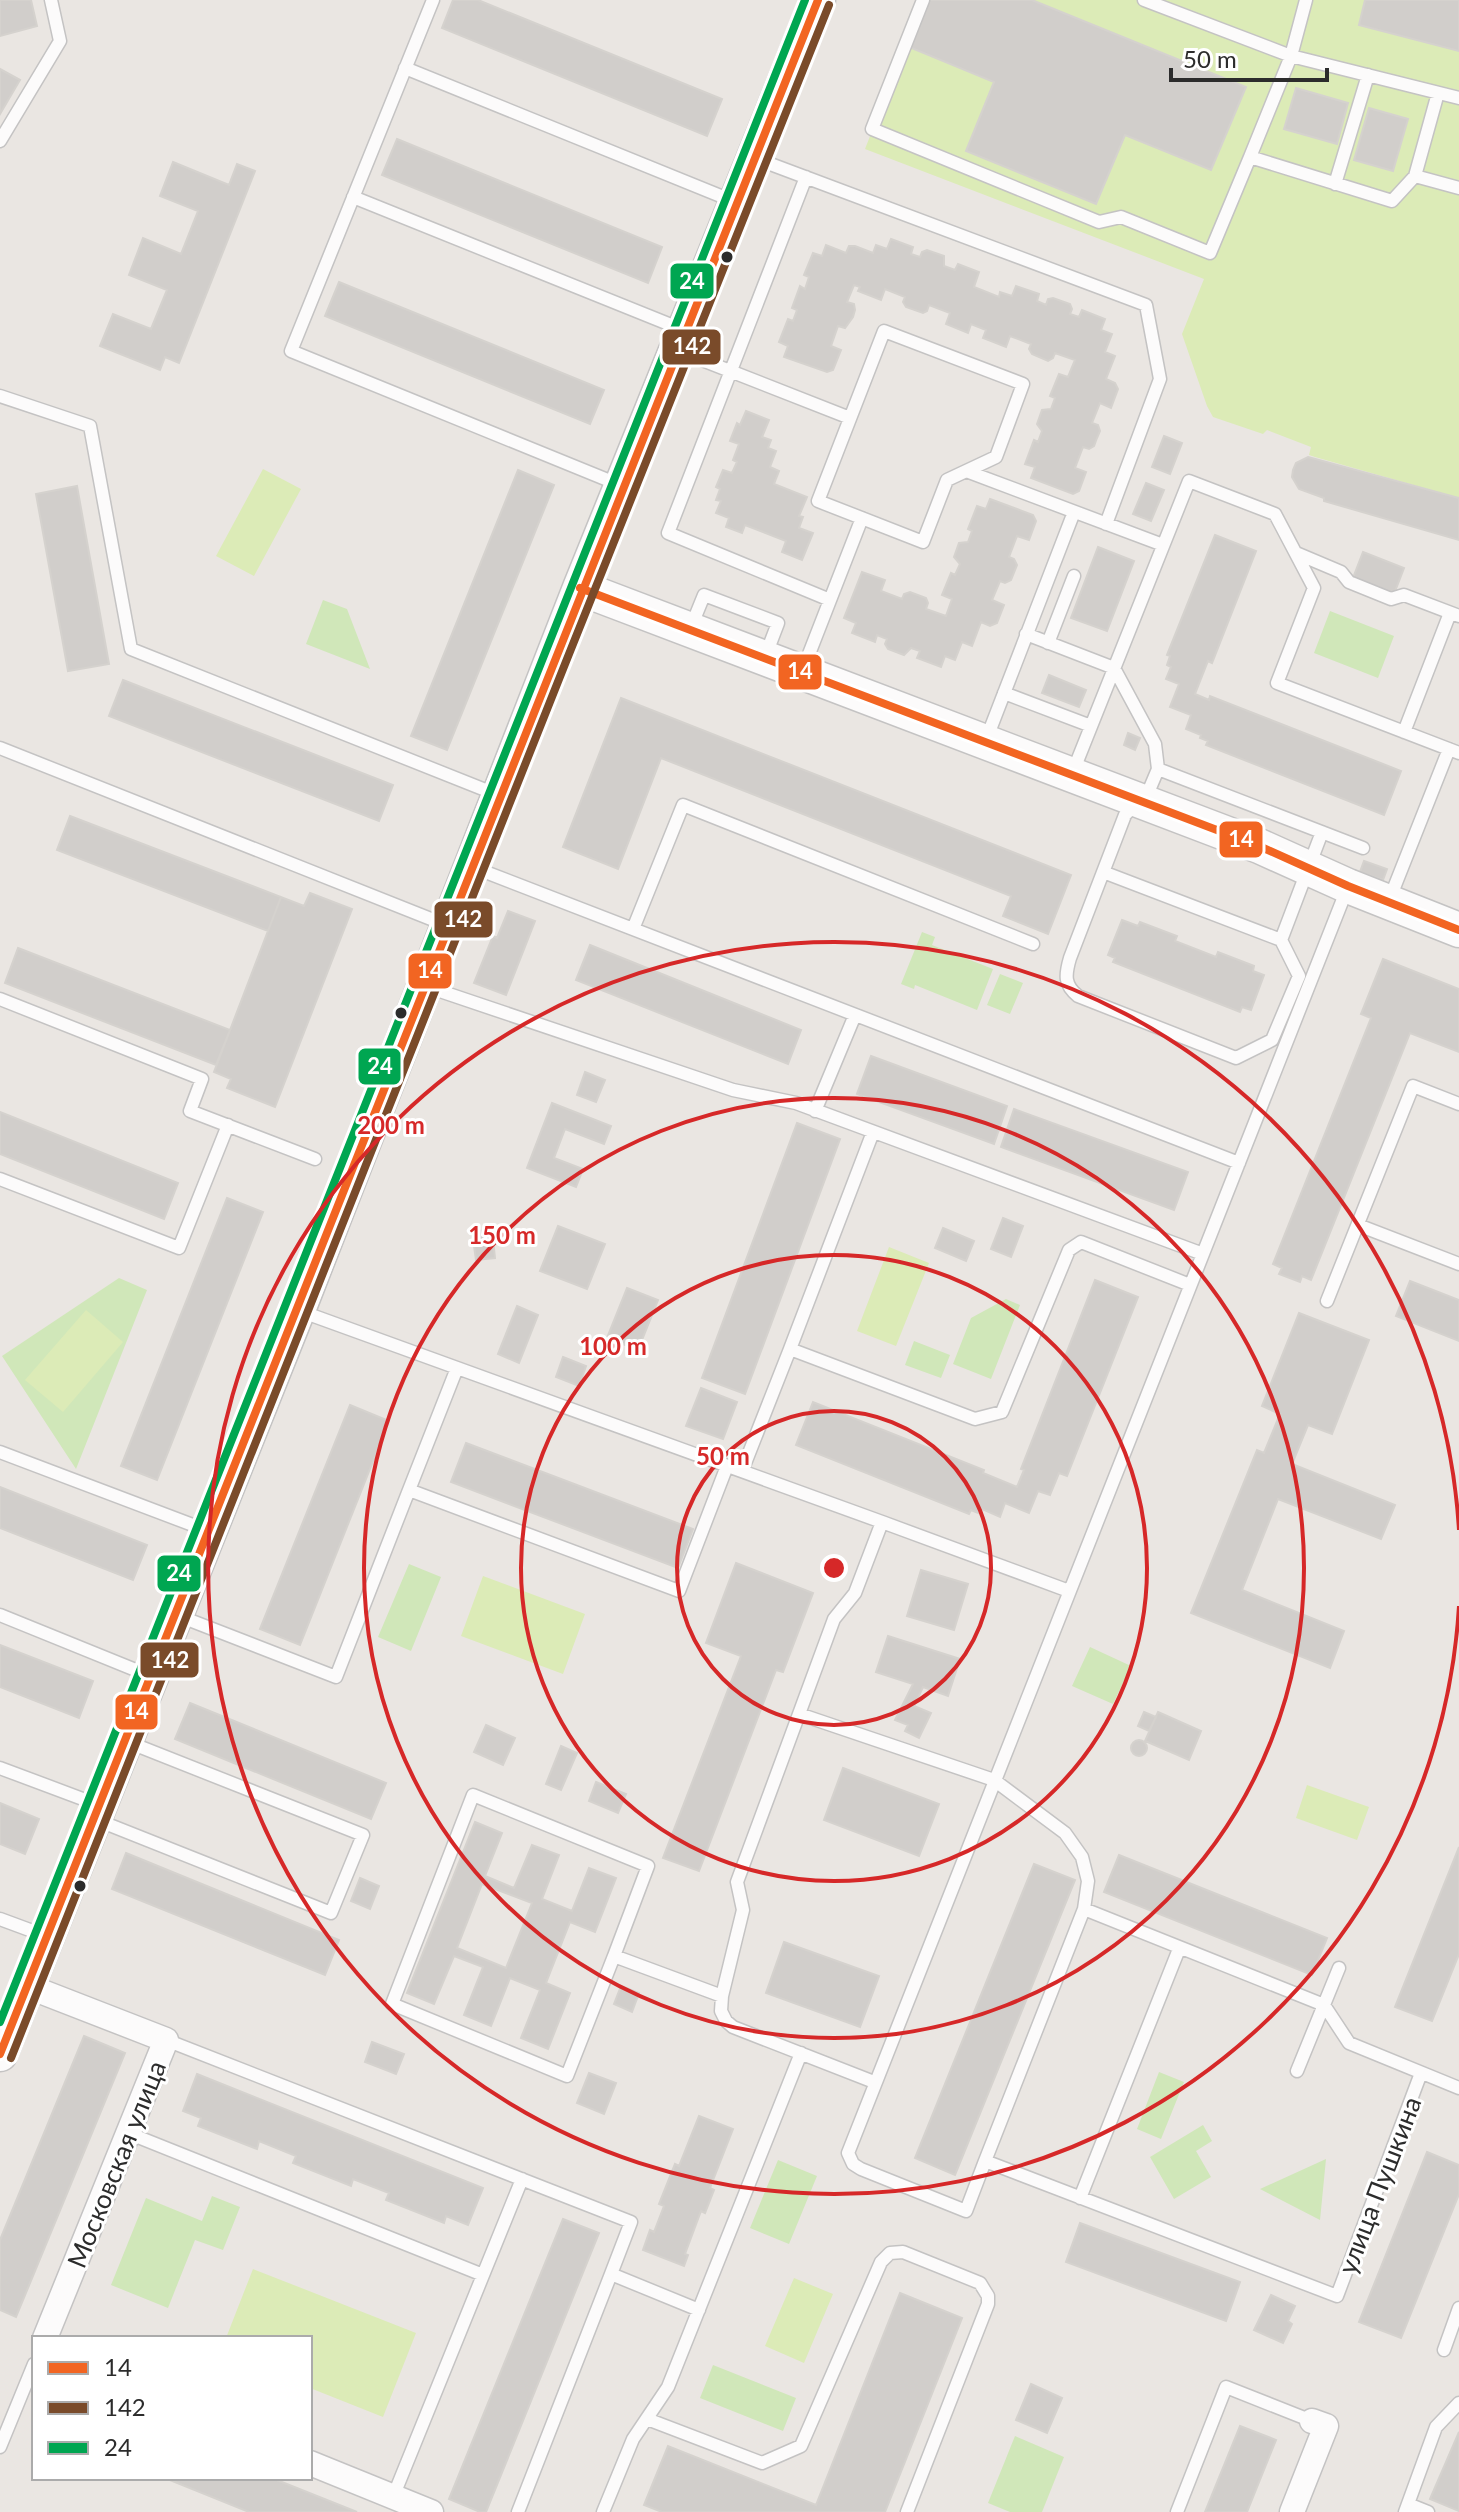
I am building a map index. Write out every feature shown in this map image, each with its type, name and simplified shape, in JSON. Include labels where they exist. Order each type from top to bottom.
[{"type":"street","points":[[0,2054],[298,1310],[580,588],[818,0]]},
{"type":"street","points":[[580,588],[1139,800],[1459,930]]},
{"type":"street","name":"Московская улица","points":[[27,1986],[166,2040],[46,2336]]},
{"type":"street","points":[[1292,2512],[1326,2426],[1312,2421]]},
{"type":"street","points":[[312,2464],[431,2512]]},
{"type":"lane","points":[[0,141],[60,41],[51,0]]},
{"type":"lane","points":[[433,0],[291,351],[623,486]]},
{"type":"lane","points":[[923,0],[872,129],[1099,222],[1121,217],[1210,253],[1291,56],[1306,0]]},
{"type":"lane","points":[[1144,0],[1291,56],[1459,98]]},
{"type":"lane","points":[[405,68],[736,202]]},
{"type":"lane","points":[[1335,184],[1368,75]]},
{"type":"lane","points":[[1250,157],[1392,201],[1415,176],[1438,93]]},
{"type":"lane","points":[[754,158],[1146,305],[1160,379],[1106,524]]},
{"type":"lane","points":[[1415,176],[1459,188]]},
{"type":"lane","points":[[806,177],[668,533],[830,600]]},
{"type":"lane","points":[[353,197],[680,340],[730,372],[850,418]]},
{"type":"lane","points":[[884,331],[1023,384],[996,457],[966,471],[947,480],[923,542],[818,501],[884,331]]},
{"type":"lane","points":[[0,396],[90,426],[131,649],[499,795]]},
{"type":"lane","points":[[966,471],[1163,545]]},
{"type":"lane","points":[[1072,774],[1189,481],[1275,514],[1314,588],[1277,683],[1454,751],[1388,902]]},
{"type":"lane","points":[[985,742],[1074,512]]},
{"type":"lane","points":[[802,672],[862,518]]},
{"type":"lane","points":[[1296,553],[1341,572],[1349,582],[1391,599],[1404,595],[1454,614],[1404,732]]},
{"type":"lane","points":[[1048,643],[1074,576]]},
{"type":"lane","points":[[1026,634],[1114,668],[1155,744],[1158,769],[1150,788],[1125,815],[1103,872],[1067,970],[1069,989],[1078,996],[1236,1058],[1272,1040],[1299,976],[1281,940],[1103,872]]},
{"type":"lane","points":[[1004,693],[1091,726]]},
{"type":"lane","points":[[0,748],[449,926]]},
{"type":"lane","points":[[1158,769],[1363,848]]},
{"type":"lane","points":[[633,929],[683,805],[1033,944]]},
{"type":"lane","points":[[1281,940],[1322,832]]},
{"type":"lane","points":[[472,867],[1239,1163]]},
{"type":"lane","points":[[799,1714],[994,1780],[1065,1833],[1082,1857],[1088,1881],[1084,1909],[966,2211],[853,2164],[848,2153],[850,2144],[874,2082],[994,1780],[1069,1591],[1190,1285],[1203,1254],[1348,886]]},
{"type":"lane","points":[[425,986],[733,1090],[796,1103],[1203,1254]]},
{"type":"lane","points":[[0,999],[202,1079],[190,1111],[315,1159]]},
{"type":"lane","points":[[1287,1003],[1300,1008]]},
{"type":"lane","points":[[815,1111],[855,1015]]},
{"type":"lane","points":[[1327,1301],[1413,1086],[1459,1104]]},
{"type":"lane","points":[[0,1179],[179,1248],[228,1125]]},
{"type":"lane","points":[[742,1471],[873,1132]]},
{"type":"lane","points":[[1358,1225],[1459,1264]]},
{"type":"lane","points":[[790,1349],[975,1419],[1002,1412],[1069,1250],[1081,1242],[1190,1285]]},
{"type":"lane","points":[[298,1310],[1069,1591]]},
{"type":"lane","points":[[176,1614],[336,1677],[457,1368]]},
{"type":"lane","points":[[0,1452],[209,1531]]},
{"type":"lane","points":[[409,1490],[679,1591],[727,1466]]},
{"type":"lane","points":[[874,2082],[726,2021],[721,2011],[743,1910],[737,1882],[834,1619],[855,1593],[882,1522]]},
{"type":"lane","points":[[0,1615],[151,1676]]},
{"type":"lane","points":[[0,1768],[331,1913],[363,1835],[125,1741]]},
{"type":"lane","points":[[473,1795],[648,1866],[614,1956],[567,2076],[392,2004],[473,1795]]},
{"type":"lane","points":[[1084,1909],[1324,2005],[1349,2043],[1459,2088]]},
{"type":"lane","points":[[0,1919],[47,1937]]},
{"type":"lane","points":[[985,2161],[1080,2198],[1179,1949]]},
{"type":"lane","points":[[614,1956],[722,1996]]},
{"type":"lane","points":[[1297,2071],[1339,1968]]},
{"type":"lane","points":[[166,2040],[631,2222],[518,2512]]},
{"type":"lane","points":[[603,2512],[633,2439],[668,2387],[801,2053]]},
{"type":"lane","name":"улица Пушкина","points":[[1080,2198],[1337,2296],[1421,2073]]},
{"type":"lane","points":[[128,2133],[483,2275]]},
{"type":"lane","points":[[393,2497],[522,2179]]},
{"type":"lane","points":[[647,2419],[762,2463],[801,2446],[881,2262],[890,2253],[903,2252],[980,2283],[988,2296],[988,2304],[907,2512]]},
{"type":"lane","points":[[611,2274],[699,2310]]},
{"type":"lane","points":[[1444,2350],[1459,2308]]},
{"type":"lane","points":[[0,2447],[32,2369]]},
{"type":"lane","points":[[1177,2512],[1226,2387],[1312,2421]]},
{"type":"lane","points":[[1428,2512],[1406,2508],[1436,2427],[1459,2403]]},
{"type":"green space","points":[[923,0],[1459,0],[1459,498],[1315,457],[1309,455],[1311,447],[1267,430],[1263,434],[1213,417],[1182,334],[1204,279],[865,149]]},
{"type":"green space","points":[[263,469],[301,489],[254,576],[216,556]]},
{"type":"green space","points":[[323,600],[347,609],[370,669],[306,644]]},
{"type":"green space","points":[[1330,611],[1394,636],[1378,678],[1314,653]]},
{"type":"green space","points":[[922,932],[935,937],[932,945],[993,969],[977,1010],[915,985],[914,989],[901,984]]},
{"type":"green space","points":[[1000,974],[1023,983],[1010,1014],[987,1005]]},
{"type":"green space","points":[[889,1247],[929,1263],[896,1346],[857,1331]]},
{"type":"green space","points":[[119,1278],[147,1290],[76,1469],[2,1356]]},
{"type":"green space","points":[[1006,1299],[1020,1305],[991,1379],[953,1364],[971,1318]]},
{"type":"green space","points":[[86,1310],[123,1342],[63,1412],[25,1380]]},
{"type":"green space","points":[[914,1341],[950,1355],[941,1378],[905,1365]]},
{"type":"green space","points":[[409,1564],[441,1577],[411,1651],[378,1637]]},
{"type":"green space","points":[[483,1576],[585,1614],[563,1674],[461,1636]]},
{"type":"green space","points":[[1090,1647],[1131,1666],[1113,1704],[1072,1686]]},
{"type":"green space","points":[[1307,1785],[1369,1807],[1357,1840],[1296,1818]]},
{"type":"green space","points":[[1159,2072],[1184,2082],[1161,2139],[1137,2129]]},
{"type":"green space","points":[[1203,2125],[1212,2141],[1196,2151],[1211,2177],[1174,2199],[1150,2157]]},
{"type":"green space","points":[[1326,2159],[1320,2220],[1260,2189]]},
{"type":"green space","points":[[778,2160],[817,2176],[789,2244],[750,2228]]},
{"type":"green space","points":[[212,2196],[240,2207],[223,2250],[195,2240],[168,2308],[111,2285],[146,2198],[202,2221]]},
{"type":"green space","points":[[253,2269],[416,2333],[383,2417],[312,2389],[312,2336],[227,2336]]},
{"type":"green space","points":[[794,2278],[833,2294],[804,2363],[765,2346]]},
{"type":"green space","points":[[713,2365],[796,2398],[783,2431],[700,2398]]},
{"type":"green space","points":[[1015,2436],[1064,2457],[1042,2512],[1010,2512],[988,2503]]},
{"type":"building","points":[[0,0],[31,0],[37,26],[0,36]]},
{"type":"building","points":[[453,0],[478,0],[722,99],[707,136],[442,28]]},
{"type":"building","points":[[927,0],[1032,0],[1246,87],[1211,170],[1125,135],[1096,204],[966,151],[994,82],[909,47]]},
{"type":"building","points":[[1365,0],[1459,0],[1459,51],[1359,25]]},
{"type":"building","points":[[0,69],[20,80],[0,114]]},
{"type":"building","points":[[1296,88],[1348,103],[1337,144],[1284,129]]},
{"type":"building","points":[[1369,108],[1408,119],[1393,171],[1354,160]]},
{"type":"building","points":[[397,139],[662,247],[648,283],[382,175]]},
{"type":"building","points":[[173,162],[229,185],[237,164],[255,171],[179,363],[165,357],[160,370],[100,346],[113,314],[151,329],[167,290],[129,275],[143,238],[181,254],[198,211],[160,196]]},
{"type":"building","points":[[891,239],[913,247],[911,254],[920,257],[927,250],[944,256],[944,266],[955,270],[958,264],[979,272],[974,287],[999,297],[1000,292],[1012,296],[1016,286],[1039,294],[1037,301],[1046,305],[1048,299],[1053,298],[1070,304],[1070,314],[1079,317],[1082,310],[1105,319],[1101,330],[1112,334],[1105,352],[1115,356],[1106,379],[1115,383],[1118,389],[1111,408],[1100,403],[1092,423],[1098,425],[1100,431],[1094,446],[1089,449],[1083,447],[1075,468],[1086,472],[1079,491],[1073,494],[1031,478],[1035,467],[1025,464],[1034,440],[1038,442],[1042,431],[1037,424],[1042,410],[1051,409],[1055,398],[1050,396],[1059,374],[1068,377],[1075,360],[1055,353],[1048,361],[1032,354],[1029,349],[1031,344],[1010,336],[1006,347],[983,338],[986,330],[971,324],[968,333],[946,324],[950,313],[929,305],[923,313],[906,307],[903,302],[905,297],[885,289],[881,300],[858,291],[860,287],[854,285],[847,302],[854,304],[853,317],[845,328],[838,326],[831,346],[841,350],[833,370],[827,372],[784,357],[788,346],[779,342],[788,319],[793,321],[797,310],[792,308],[800,286],[805,289],[809,277],[804,275],[813,253],[822,256],[826,245],[846,253],[849,246],[855,246],[873,253],[876,245],[887,249]]},
{"type":"building","points":[[339,282],[604,390],[590,424],[325,316]]},
{"type":"building","points":[[746,411],[769,420],[762,437],[771,440],[768,448],[776,451],[770,467],[779,471],[774,484],[807,497],[799,516],[803,517],[799,528],[813,533],[802,560],[782,552],[786,541],[745,525],[742,533],[726,527],[729,518],[716,513],[721,501],[716,500],[720,489],[716,487],[723,470],[732,473],[737,462],[733,460],[739,444],[730,441]]},
{"type":"building","points":[[1164,436],[1182,443],[1170,474],[1152,467]]},
{"type":"building","points":[[1308,457],[1459,498],[1459,540],[1324,501],[1324,498],[1299,489],[1292,477],[1293,470],[1296,463]]},
{"type":"building","points":[[518,470],[554,485],[447,750],[411,736]]},
{"type":"building","points":[[1146,483],[1164,490],[1151,521],[1133,514]]},
{"type":"building","points":[[77,486],[109,664],[68,671],[36,494]]},
{"type":"building","points":[[990,499],[1033,515],[1036,521],[1029,540],[1017,536],[1009,557],[1017,565],[1011,580],[1005,583],[1000,581],[992,600],[1004,605],[997,623],[990,626],[981,622],[972,646],[962,642],[955,660],[945,656],[941,667],[917,658],[920,651],[911,648],[904,655],[888,649],[885,644],[887,639],[877,635],[875,642],[852,633],[856,623],[844,618],[862,572],[885,580],[881,591],[902,599],[904,594],[910,592],[926,598],[926,609],[946,616],[952,599],[942,595],[951,573],[955,575],[960,564],[954,557],[959,543],[968,542],[972,531],[968,529],[977,506],[986,509]]},
{"type":"building","points":[[1215,535],[1256,551],[1212,663],[1208,661],[1195,694],[1209,700],[1210,696],[1401,771],[1384,815],[1206,745],[1208,741],[1200,738],[1201,735],[1186,729],[1191,715],[1170,707],[1179,684],[1166,679],[1171,667],[1167,665],[1170,656],[1167,655]]},
{"type":"building","points":[[1098,547],[1134,561],[1107,631],[1071,618]]},
{"type":"building","points":[[1363,552],[1404,568],[1394,594],[1353,578]]},
{"type":"building","points":[[1049,675],[1086,690],[1079,707],[1042,693]]},
{"type":"building","points":[[123,680],[393,785],[379,821],[109,716]]},
{"type":"building","points":[[621,698],[1071,875],[1048,934],[1003,916],[1011,896],[661,758],[618,869],[563,847]]},
{"type":"building","points":[[1128,733],[1140,738],[1135,750],[1124,745]]},
{"type":"building","points":[[70,816],[281,897],[268,931],[57,850]]},
{"type":"building","points":[[1364,861],[1387,869],[1383,880],[1360,872]]},
{"type":"building","points":[[310,893],[352,909],[275,1107],[227,1088],[231,1079],[214,1072],[281,897],[304,906]]},
{"type":"building","points":[[508,911],[535,921],[506,995],[474,983],[493,936],[497,938]]},
{"type":"building","points":[[1122,920],[1138,926],[1140,922],[1177,936],[1175,941],[1216,957],[1218,952],[1254,966],[1253,971],[1264,975],[1251,1010],[1242,1007],[1240,1012],[1113,962],[1115,958],[1108,955]]},
{"type":"building","points":[[590,945],[801,1030],[788,1064],[576,980]]},
{"type":"building","points":[[18,948],[230,1030],[216,1065],[5,983]]},
{"type":"building","points":[[1383,959],[1459,989],[1459,1052],[1410,1033],[1311,1280],[1302,1276],[1300,1282],[1279,1274],[1282,1268],[1273,1264],[1371,1018],[1361,1014]]},
{"type":"building","points":[[871,1056],[1007,1106],[994,1144],[857,1094]]},
{"type":"building","points":[[585,1072],[605,1080],[596,1102],[577,1095]]},
{"type":"building","points":[[552,1103],[611,1126],[604,1144],[565,1129],[554,1158],[583,1169],[576,1187],[527,1168]]},
{"type":"building","points":[[1014,1109],[1188,1172],[1174,1210],[1001,1147]]},
{"type":"building","points":[[0,1112],[178,1183],[164,1219],[0,1154]]},
{"type":"building","points":[[797,1123],[840,1139],[745,1394],[702,1378]]},
{"type":"building","points":[[227,1198],[263,1212],[157,1480],[121,1466]]},
{"type":"building","points":[[1003,1218],[1023,1226],[1011,1257],[991,1249]]},
{"type":"building","points":[[558,1226],[605,1244],[587,1289],[540,1271]]},
{"type":"building","points":[[943,1228],[974,1241],[966,1261],[935,1248]]},
{"type":"building","points":[[492,1229],[495,1258],[476,1260],[472,1232]]},
{"type":"building","points":[[1095,1280],[1138,1297],[1067,1476],[1059,1473],[1050,1495],[1038,1491],[1029,1513],[1005,1503],[1000,1517],[980,1508],[978,1513],[971,1510],[969,1514],[796,1445],[813,1402],[984,1470],[983,1473],[1017,1487],[1024,1470],[1021,1469]]},
{"type":"building","points":[[1410,1281],[1459,1300],[1459,1341],[1396,1316]]},
{"type":"building","points":[[627,1288],[658,1300],[638,1350],[607,1338]]},
{"type":"building","points":[[517,1306],[538,1315],[519,1363],[498,1354]]},
{"type":"building","points":[[1299,1313],[1369,1340],[1332,1434],[1308,1425],[1292,1464],[1395,1505],[1381,1539],[1278,1499],[1242,1590],[1344,1631],[1330,1668],[1191,1613],[1257,1450],[1264,1453],[1280,1414],[1262,1406]]},
{"type":"building","points":[[563,1357],[586,1366],[579,1386],[556,1377]]},
{"type":"building","points":[[701,1388],[737,1402],[723,1439],[686,1426]]},
{"type":"building","points":[[350,1405],[389,1421],[300,1645],[260,1629]]},
{"type":"building","points":[[466,1443],[693,1529],[678,1568],[451,1482]]},
{"type":"building","points":[[0,1487],[147,1545],[133,1580],[0,1528]]},
{"type":"building","points":[[736,1563],[813,1593],[783,1672],[776,1670],[699,1871],[663,1858],[741,1656],[706,1643]]},
{"type":"building","points":[[921,1570],[968,1584],[954,1630],[907,1616]]},
{"type":"building","points":[[888,1636],[960,1659],[948,1696],[923,1687],[914,1706],[931,1713],[919,1738],[905,1731],[908,1725],[895,1720],[913,1684],[876,1672]]},
{"type":"building","points":[[0,1645],[93,1681],[79,1718],[0,1687]]},
{"type":"building","points":[[190,1703],[386,1783],[371,1819],[175,1739]]},
{"type":"building","points":[[1144,1712],[1156,1717],[1149,1731],[1138,1726]]},
{"type":"building","points":[[1158,1712],[1201,1731],[1189,1760],[1145,1741]]},
{"type":"building","points":[[486,1725],[515,1738],[503,1765],[474,1752]]},
{"type":"building","points":[[1136,1740],[1142,1740],[1147,1748],[1145,1754],[1136,1756],[1131,1751],[1131,1745]]},
{"type":"building","points":[[561,1746],[577,1753],[561,1790],[546,1784]]},
{"type":"building","points":[[843,1768],[939,1804],[919,1856],[824,1820]]},
{"type":"building","points":[[596,1782],[626,1794],[618,1813],[589,1801]]},
{"type":"building","points":[[0,1803],[39,1819],[25,1854],[0,1844]]},
{"type":"building","points":[[475,1822],[502,1833],[485,1876],[514,1888],[532,1845],[559,1855],[542,1899],[572,1911],[589,1868],[616,1878],[595,1932],[570,1922],[546,1983],[570,1993],[548,2049],[521,2038],[540,1990],[510,1978],[491,2026],[464,2015],[483,1967],[454,1956],[434,2004],[407,1993]],"holes":[[[482,1884],[532,1903],[506,1968],[457,1948]]]},
{"type":"building","points":[[1459,1847],[1459,1954],[1432,2021],[1395,2007]]},
{"type":"building","points":[[126,1853],[339,1940],[325,1975],[112,1889]]},
{"type":"building","points":[[1119,1855],[1327,1938],[1312,1975],[1104,1892]]},
{"type":"building","points":[[1034,1864],[1075,1880],[955,2175],[915,2158]]},
{"type":"building","points":[[360,1878],[379,1886],[370,1909],[351,1901]]},
{"type":"building","points":[[784,1942],[879,1976],[860,2027],[766,1993]]},
{"type":"building","points":[[621,1986],[639,1993],[632,2012],[614,2004]]},
{"type":"building","points":[[84,2036],[125,2053],[16,2317],[0,2310],[0,2240]]},
{"type":"building","points":[[372,2042],[404,2054],[396,2074],[365,2062]]},
{"type":"building","points":[[589,2073],[616,2083],[604,2114],[577,2103]]},
{"type":"building","points":[[197,2074],[483,2188],[468,2225],[446,2216],[444,2223],[386,2200],[389,2193],[353,2179],[351,2186],[293,2163],[296,2156],[259,2141],[257,2149],[198,2126],[201,2118],[183,2111]]},
{"type":"building","points":[[699,2116],[733,2129],[710,2188],[714,2190],[705,2213],[701,2211],[685,2254],[688,2255],[684,2266],[643,2250],[664,2206],[659,2204],[675,2164],[679,2166]]},
{"type":"building","points":[[1427,2152],[1459,2165],[1459,2194],[1401,2338],[1359,2322]]},
{"type":"building","points":[[563,2219],[599,2233],[486,2512],[480,2512],[449,2499]]},
{"type":"building","points":[[1080,2223],[1240,2282],[1226,2321],[1066,2262]]},
{"type":"building","points":[[900,2293],[962,2318],[885,2512],[662,2512],[644,2505],[668,2446],[816,2505]]},
{"type":"building","points":[[1271,2295],[1295,2306],[1288,2321],[1292,2324],[1283,2343],[1254,2330]]},
{"type":"building","points":[[1031,2384],[1062,2398],[1047,2433],[1016,2420]]},
{"type":"building","points":[[1240,2426],[1276,2440],[1247,2512],[1205,2512]]},
{"type":"building","points":[[1459,2432],[1459,2511],[1430,2499]]},
{"type":"building","points":[[170,2480],[277,2480],[357,2512],[249,2512]]},
{"type":"transit line","name":"24","points":[[0,2022],[805,0]]},
{"type":"transit line","name":"14","points":[[0,2054],[818,0]]},
{"type":"transit line","name":"142","points":[[11,2058],[829,5]]},
{"type":"transit line","name":"14","points":[[580,588],[1259,846],[1348,886],[1459,930]]}]
